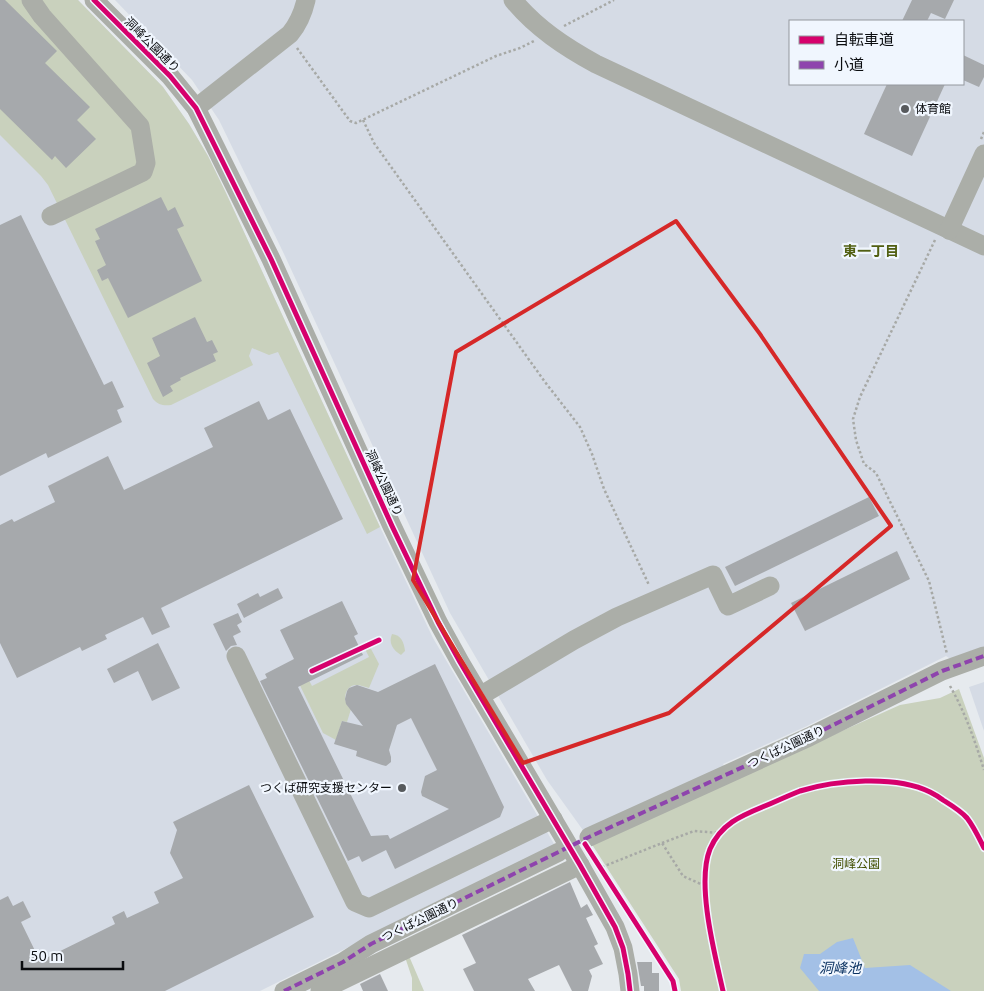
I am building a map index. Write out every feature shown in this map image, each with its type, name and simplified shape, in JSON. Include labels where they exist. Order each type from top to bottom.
[{"type":"street","points":[[31,0],[42,16],[140,126],[146,163],[143,172],[51,216]]},
{"type":"street","name":"洞峰公園通り","points":[[94,0],[170,76],[196,108],[270,259],[392,526],[460,662],[553,819],[588,862],[624,948],[630,991]]},
{"type":"street","points":[[196,108],[290,34],[303,12],[306,0]]},
{"type":"street","points":[[513,0],[547,33],[596,64],[984,246]]},
{"type":"street","points":[[945,228],[984,154]]},
{"type":"street","points":[[480,696],[574,640],[617,618],[713,575],[728,606],[770,586]]},
{"type":"street","points":[[236,656],[355,902],[368,908],[553,819]]},
{"type":"street","name":"つくば公園通り","points":[[588,837],[809,737],[946,670],[984,656]]},
{"type":"street","name":"つくば公園通り","points":[[284,991],[343,962],[371,944],[559,852]]},
{"type":"street","points":[[320,991],[588,862]]},
{"type":"path","points":[[560,28],[614,0]]},
{"type":"path","points":[[295,45],[350,121],[356,123],[496,56],[520,48],[538,39]]},
{"type":"path","points":[[363,120],[374,143],[390,166],[580,428],[592,454],[604,489],[656,600]]},
{"type":"path","points":[[945,228],[860,397],[853,419],[856,440],[864,464],[876,473],[929,581],[946,670],[977,747],[984,770]]},
{"type":"path","points":[[312,671],[379,640]]},
{"type":"path","points":[[715,842],[724,828]]},
{"type":"path","points":[[601,867],[694,831],[720,833]]},
{"type":"path","points":[[662,843],[683,876],[706,886]]},
{"type":"path","points":[[588,862],[601,867],[674,981],[675,991]]},
{"type":"path","points":[[706,877],[706,894]]},
{"type":"highlighted area","points":[[676,221],[760,334],[891,526],[669,713],[523,763],[413,580],[456,352]]},
{"type":"shaded area","points":[[0,0],[78,0],[163,87],[189,124],[208,156],[226,193],[433,638],[557,849],[260,991],[0,991]]},
{"type":"shaded area","points":[[115,0],[984,0],[984,650],[952,660],[946,656],[807,726],[723,764],[725,768],[585,833],[547,780],[450,613],[284,254],[219,120],[192,80]]},
{"type":"shaded area","points":[[984,682],[984,731],[969,687]]},
{"type":"green space","points":[[0,0],[78,0],[163,87],[189,124],[208,156],[380,527],[367,534],[278,352],[269,355],[252,348],[249,356],[253,365],[171,405],[161,405],[153,399],[48,185],[0,135]]},
{"type":"green space","points":[[392,634],[400,637],[403,642],[405,651],[401,655],[392,646]]},
{"type":"green space","points":[[370,647],[379,664],[369,688],[353,685],[347,690],[345,698],[351,709],[347,722],[342,721],[336,740],[323,733],[292,669],[301,665],[312,686],[369,657],[365,649]]},
{"type":"green space","name":"洞峰公園","points":[[959,689],[984,758],[984,991],[681,991],[679,979],[591,843],[900,705],[940,698]]},
{"type":"green space","points":[[409,956],[424,991],[412,991],[412,978],[405,957]]},
{"type":"water","name":"洞峰池","points":[[853,938],[865,968],[910,965],[951,991],[819,991],[800,968],[804,954],[820,954],[837,942]]},
{"type":"building","points":[[0,0],[5,0],[57,51],[45,63],[90,107],[77,120],[96,139],[66,168],[55,156],[52,160],[0,109]]},
{"type":"building","points":[[912,0],[954,0],[945,19],[931,13],[928,20],[902,20]]},
{"type":"building","name":"体育館","points":[[964,55],[984,65],[984,77],[979,87],[964,80]]},
{"type":"building","name":"体育館","points":[[887,85],[945,85],[912,156],[864,134]]},
{"type":"building","points":[[161,197],[168,211],[175,207],[184,226],[177,229],[202,281],[128,318],[108,278],[102,281],[97,270],[106,265],[95,241],[100,239],[95,229]]},
{"type":"building","points":[[21,215],[104,385],[112,381],[124,407],[117,410],[122,422],[48,458],[46,453],[0,476],[0,225]]},
{"type":"building","points":[[195,317],[207,342],[212,340],[218,352],[213,354],[216,361],[180,378],[181,380],[170,386],[173,391],[163,397],[147,363],[160,356],[152,338]]},
{"type":"building","points":[[259,401],[268,420],[290,409],[343,519],[161,608],[170,627],[152,635],[143,617],[105,635],[107,639],[82,651],[80,647],[17,678],[0,643],[0,525],[12,519],[14,522],[55,502],[48,486],[108,456],[124,490],[213,447],[204,428]]},
{"type":"building","points":[[869,497],[879,516],[735,586],[725,567]]},
{"type":"building","points":[[897,551],[910,579],[805,631],[791,603]]},
{"type":"building","points":[[278,588],[283,598],[244,618],[237,604],[258,593],[260,597]]},
{"type":"building","points":[[342,601],[358,634],[354,636],[363,655],[298,687],[371,836],[388,835],[390,839],[449,809],[422,796],[421,792],[425,776],[437,770],[411,718],[397,725],[389,750],[391,762],[386,766],[356,756],[357,751],[334,744],[342,721],[363,726],[346,704],[347,691],[349,688],[357,685],[378,692],[435,664],[504,807],[500,817],[395,869],[386,850],[362,862],[359,856],[348,861],[260,681],[267,678],[265,674],[294,659],[280,630]]},
{"type":"building","points":[[238,613],[242,622],[237,625],[241,632],[233,636],[237,645],[231,646],[226,651],[213,624]]},
{"type":"building","points":[[158,643],[180,688],[152,701],[138,671],[114,683],[107,669]]},
{"type":"building","points":[[249,785],[314,917],[165,991],[0,991],[0,900],[8,896],[13,906],[23,901],[31,917],[21,922],[40,961],[115,924],[112,917],[124,911],[127,918],[159,903],[154,892],[183,878],[170,853],[177,830],[173,822]]},
{"type":"building","points":[[570,882],[581,908],[587,904],[593,915],[586,918],[598,944],[594,946],[603,964],[589,970],[592,976],[588,991],[572,991],[559,965],[528,979],[535,991],[474,991],[463,969],[476,963],[462,935]]},
{"type":"building","points":[[637,962],[652,962],[652,973],[659,973],[659,991],[644,991],[644,986],[641,986]]},
{"type":"building","points":[[380,974],[388,991],[363,991],[360,984]]},
{"type":"marked path","points":[[284,991],[343,962],[371,944],[589,837],[809,737],[942,671],[984,656]]},
{"type":"cycle path","points":[[94,0],[170,76],[196,108],[271,259],[392,526],[438,622],[615,927],[623,948],[630,991]]},
{"type":"cycle path","points":[[312,671],[379,640]]},
{"type":"cycle path","points":[[723,991],[708,920],[705,881],[706,864],[715,839],[728,825],[744,815],[814,787],[865,781],[900,783],[930,792],[965,815],[984,848]]},
{"type":"cycle path","points":[[585,844],[673,981],[675,991]]},
{"type":"place","name":"体育館","points":[[905,109]]},
{"type":"place","name":"つくば研究支援センター","points":[[402,788]]},
{"type":"district","name":"東一丁目","points":[[871,251]]}]
